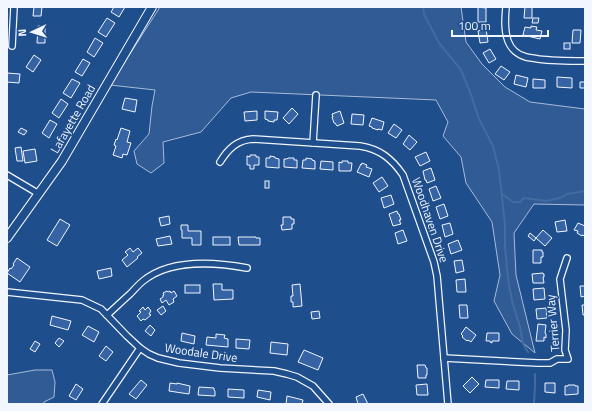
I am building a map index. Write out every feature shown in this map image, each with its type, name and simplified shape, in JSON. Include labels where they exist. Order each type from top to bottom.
[{"type":"main road","name":"Lafayette Road","points":[[7,238],[62,161],[152,7]]},
{"type":"street","points":[[12,46],[14,7]]},
{"type":"street","points":[[506,7],[505,25],[507,39],[511,46],[519,54],[526,57],[546,60],[585,61]]},
{"type":"street","points":[[313,143],[316,96]]},
{"type":"street","name":"Woodhaven Drive","points":[[220,162],[225,153],[232,146],[246,139],[253,139],[360,146],[382,153],[394,163],[403,175],[434,262],[437,276],[448,404]]},
{"type":"street","points":[[7,175],[39,194]]},
{"type":"street","name":"Terrier Way","points":[[444,358],[538,364],[550,363],[557,359],[568,359],[565,350],[566,330],[560,279],[567,258]]},
{"type":"street","points":[[107,316],[143,280],[173,266],[184,264],[232,265],[247,268]]},
{"type":"street","name":"Woodale Drive","points":[[7,292],[82,300],[101,309],[126,336],[140,348],[158,358],[179,363],[220,368],[274,371],[288,374],[298,377],[313,386],[329,404]]},
{"type":"street","points":[[102,404],[140,348]]},
{"type":"shaded area","points":[[160,7],[461,7],[466,42],[482,64],[505,87],[530,102],[585,109],[585,205],[534,204],[514,233],[516,275],[535,353],[512,334],[494,301],[500,275],[492,222],[466,183],[461,157],[443,136],[448,122],[436,100],[251,92],[231,98],[201,132],[163,142],[164,163],[151,173],[137,164],[134,151],[149,134],[155,90],[110,85]]},
{"type":"shaded area","points":[[35,370],[52,370],[55,382],[54,397],[43,404],[7,404],[7,375]]},
{"type":"building","points":[[34,7],[42,7],[41,16],[33,16]]},
{"type":"building","points":[[114,7],[125,7],[119,17],[111,12]]},
{"type":"building","points":[[478,7],[486,8],[486,22],[478,22]]},
{"type":"building","points":[[525,7],[532,7],[532,18],[524,18]]},
{"type":"building","points":[[107,18],[115,23],[106,37],[98,32]]},
{"type":"building","points":[[533,18],[539,18],[538,23],[532,23]]},
{"type":"building","points":[[38,26],[45,26],[45,43],[37,43]]},
{"type":"building","points":[[531,26],[537,27],[536,30],[542,31],[540,39],[523,35],[525,27],[531,28]]},
{"type":"building","points":[[486,29],[488,42],[480,43],[478,31]]},
{"type":"building","points":[[573,30],[581,30],[580,43],[572,43]]},
{"type":"building","points":[[95,38],[103,43],[94,57],[87,52]]},
{"type":"building","points":[[564,43],[570,43],[570,49],[564,49]]},
{"type":"building","points":[[490,49],[496,59],[489,63],[483,53]]},
{"type":"building","points":[[34,55],[41,60],[33,72],[26,67]]},
{"type":"building","points":[[83,59],[90,63],[82,76],[75,72]]},
{"type":"building","points":[[501,66],[510,72],[504,80],[495,74]]},
{"type":"building","points":[[7,73],[20,74],[19,83],[7,82]]},
{"type":"building","points":[[516,75],[528,78],[526,87],[514,84]]},
{"type":"building","points":[[557,77],[572,78],[572,88],[557,87]]},
{"type":"building","points":[[72,79],[80,83],[71,98],[63,93]]},
{"type":"building","points":[[533,79],[545,80],[545,88],[533,88]]},
{"type":"building","points":[[580,82],[585,82],[585,88],[580,88]]},
{"type":"building","points":[[125,98],[137,100],[135,112],[122,109]]},
{"type":"building","points":[[61,99],[68,104],[59,118],[52,113]]},
{"type":"building","points":[[292,108],[298,114],[289,124],[283,118]]},
{"type":"building","points":[[257,111],[257,120],[245,121],[244,112]]},
{"type":"building","points":[[265,111],[278,112],[277,120],[274,120],[274,122],[265,119]]},
{"type":"building","points":[[340,111],[344,123],[337,126],[334,123],[332,114]]},
{"type":"building","points":[[352,114],[364,115],[363,125],[351,124]]},
{"type":"building","points":[[372,118],[384,122],[382,130],[369,126]]},
{"type":"building","points":[[50,120],[57,124],[49,138],[42,133]]},
{"type":"building","points":[[394,124],[402,130],[396,138],[388,133]]},
{"type":"building","points":[[21,128],[27,131],[24,135],[18,132]]},
{"type":"building","points":[[121,128],[130,131],[127,142],[131,143],[127,155],[123,154],[122,158],[113,155],[116,146],[114,145]]},
{"type":"building","points":[[409,135],[417,142],[410,150],[403,144]]},
{"type":"building","points":[[21,147],[23,161],[17,161],[15,148]]},
{"type":"building","points":[[35,149],[37,161],[25,163],[23,151]]},
{"type":"building","points":[[426,152],[430,161],[420,166],[415,157]]},
{"type":"building","points":[[250,155],[256,155],[256,157],[259,157],[259,165],[254,165],[254,169],[250,169],[250,165],[247,165],[247,156],[250,157]]},
{"type":"building","points":[[270,156],[279,159],[279,168],[266,167],[266,158],[270,158]]},
{"type":"building","points":[[294,158],[294,160],[297,160],[297,168],[284,167],[284,159]]},
{"type":"building","points":[[306,158],[315,161],[315,169],[302,168],[303,160],[306,160]]},
{"type":"building","points":[[321,161],[333,162],[333,170],[320,169]]},
{"type":"building","points":[[342,161],[352,163],[351,171],[339,171],[339,162],[342,163]]},
{"type":"building","points":[[362,163],[367,165],[366,167],[372,169],[369,177],[357,172]]},
{"type":"building","points":[[431,168],[435,180],[427,183],[423,171]]},
{"type":"building","points":[[382,177],[388,186],[379,192],[373,183]]},
{"type":"building","points":[[265,181],[269,181],[269,188],[265,188]]},
{"type":"building","points":[[436,186],[441,198],[433,201],[429,189]]},
{"type":"building","points":[[391,195],[394,204],[384,208],[381,198]]},
{"type":"building","points":[[444,204],[448,216],[440,219],[436,207]]},
{"type":"building","points":[[397,211],[401,224],[393,226],[389,214]]},
{"type":"building","points":[[169,216],[170,224],[161,226],[159,218]]},
{"type":"building","points":[[283,217],[291,217],[291,219],[294,219],[292,229],[282,230],[281,225],[283,225]]},
{"type":"building","points":[[60,219],[70,225],[57,246],[47,240]]},
{"type":"building","points":[[565,220],[567,231],[557,232],[555,222]]},
{"type":"building","points":[[450,223],[453,234],[445,237],[442,225]]},
{"type":"building","points":[[578,223],[585,226],[585,236],[582,236],[577,233],[578,231],[574,230]]},
{"type":"building","points":[[181,225],[188,225],[188,231],[201,231],[201,245],[192,245],[192,238],[182,238]]},
{"type":"building","points":[[403,230],[407,241],[398,244],[395,233]]},
{"type":"building","points":[[543,230],[552,238],[545,246],[536,238]]},
{"type":"building","points":[[530,233],[536,238],[534,241],[528,236]]},
{"type":"building","points":[[170,236],[172,244],[158,246],[156,239]]},
{"type":"building","points":[[213,237],[230,237],[230,245],[213,245]]},
{"type":"building","points":[[238,237],[260,238],[260,245],[239,245]]},
{"type":"building","points":[[458,240],[462,250],[451,254],[448,244]]},
{"type":"building","points":[[130,248],[133,252],[138,248],[142,253],[127,267],[122,260],[128,255],[125,252]]},
{"type":"building","points":[[533,250],[542,250],[543,257],[541,257],[541,263],[533,263]]},
{"type":"building","points":[[17,258],[30,267],[20,282],[7,273],[14,265],[13,264]]},
{"type":"building","points":[[462,260],[464,271],[456,273],[454,261]]},
{"type":"building","points":[[111,268],[112,276],[99,279],[97,271]]},
{"type":"building","points":[[543,273],[544,283],[533,283],[532,274]]},
{"type":"building","points":[[465,279],[466,292],[457,292],[456,280]]},
{"type":"building","points":[[213,284],[222,284],[222,290],[233,290],[233,299],[214,300]]},
{"type":"building","points":[[300,284],[302,306],[293,307],[293,302],[291,302],[291,296],[293,296],[292,285]]},
{"type":"building","points":[[185,285],[200,285],[200,293],[185,293]]},
{"type":"building","points":[[580,286],[585,286],[585,296],[581,297]]},
{"type":"building","points":[[544,288],[545,299],[534,300],[533,289]]},
{"type":"building","points":[[170,291],[171,293],[174,291],[177,296],[173,299],[174,302],[169,305],[166,300],[162,303],[160,299],[164,295],[163,293]]},
{"type":"building","points":[[459,305],[467,305],[468,318],[460,318]]},
{"type":"building","points":[[582,305],[585,305],[585,315],[583,315]]},
{"type":"building","points":[[163,306],[166,311],[161,315],[157,310]]},
{"type":"building","points":[[143,307],[145,310],[148,307],[151,311],[149,314],[151,315],[145,320],[143,319],[141,321],[137,316]]},
{"type":"building","points":[[546,308],[547,318],[537,319],[536,309]]},
{"type":"building","points":[[319,311],[320,318],[312,319],[311,312]]},
{"type":"building","points":[[52,316],[71,321],[68,330],[50,325]]},
{"type":"building","points":[[538,324],[546,325],[546,338],[544,337],[544,341],[536,341]]},
{"type":"building","points":[[150,325],[155,330],[151,336],[145,331]]},
{"type":"building","points":[[88,326],[99,332],[94,342],[82,335]]},
{"type":"building","points":[[466,327],[476,335],[471,342],[462,337],[463,336],[461,334]]},
{"type":"building","points":[[182,333],[195,336],[194,344],[181,341]]},
{"type":"building","points":[[487,333],[499,333],[499,341],[492,341],[492,343],[490,341],[486,341]]},
{"type":"building","points":[[216,334],[225,335],[224,338],[228,339],[228,347],[206,345],[207,337],[216,338]]},
{"type":"building","points":[[59,338],[64,341],[59,347],[55,343]]},
{"type":"building","points":[[236,339],[250,340],[249,349],[236,348]]},
{"type":"building","points":[[35,341],[40,344],[35,352],[30,349]]},
{"type":"building","points":[[271,342],[288,344],[287,355],[270,353]]},
{"type":"building","points":[[106,346],[113,352],[106,361],[99,356]]},
{"type":"building","points":[[304,350],[323,358],[318,370],[298,362]]},
{"type":"building","points":[[417,365],[425,365],[427,368],[426,378],[418,378]]},
{"type":"building","points":[[472,377],[479,384],[470,393],[463,386]]},
{"type":"building","points":[[141,380],[147,385],[136,399],[129,394]]},
{"type":"building","points":[[486,380],[499,380],[499,388],[485,387]]},
{"type":"building","points":[[507,381],[519,381],[519,390],[506,389]]},
{"type":"building","points":[[170,383],[190,386],[189,394],[169,391]]},
{"type":"building","points":[[545,383],[555,383],[555,393],[545,392]]},
{"type":"building","points":[[76,384],[83,389],[76,400],[69,396]]},
{"type":"building","points":[[427,384],[428,395],[417,395],[416,385]]},
{"type":"building","points":[[565,386],[578,386],[578,394],[565,395]]},
{"type":"building","points":[[199,387],[214,388],[215,396],[198,395]]},
{"type":"building","points":[[228,389],[244,390],[244,398],[228,397]]},
{"type":"building","points":[[258,390],[271,392],[270,400],[257,397]]},
{"type":"building","points":[[363,394],[368,404],[358,404],[356,397]]},
{"type":"building","points":[[287,396],[303,400],[302,404],[286,404]]},
{"type":"waterway","points":[[423,7],[424,14],[439,43],[461,70],[479,119],[493,146],[499,170],[505,224],[508,279],[523,344],[528,352]]},
{"type":"waterway","points":[[502,194],[513,202],[520,202],[524,198],[546,201],[560,198],[567,194],[585,191]]},
{"type":"waterway","points":[[534,404],[535,374]]}]
